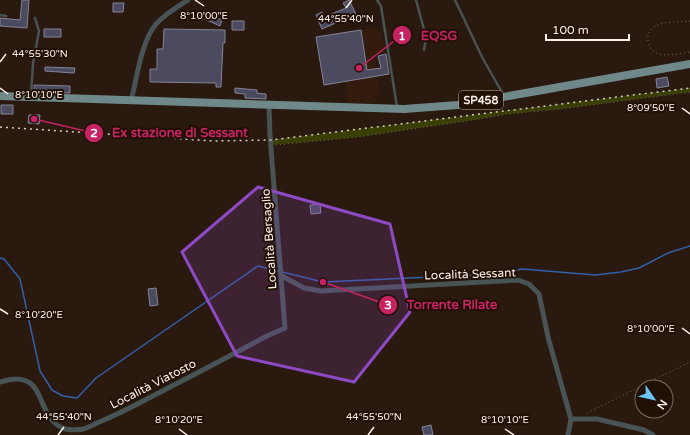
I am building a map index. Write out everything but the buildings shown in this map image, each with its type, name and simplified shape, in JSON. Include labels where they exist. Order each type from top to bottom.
[{"type":"main road","name":"SP458","points":[[0,96],[397,109],[428,108],[690,64]]},
{"type":"street","points":[[131,101],[143,51],[149,35],[165,15],[188,0]]},
{"type":"street","name":"Località Bersaglio","points":[[269,105],[285,328]]},
{"type":"street","name":"Località Sessant","points":[[281,273],[304,288],[321,291],[518,280],[529,284],[539,294],[548,337],[574,419]]},
{"type":"street","name":"Località Viatosto","points":[[0,382],[15,379],[25,380],[33,385],[45,411],[50,419],[57,425],[65,429],[83,429],[115,416],[265,336],[285,328]]},
{"type":"street","points":[[568,435],[574,419],[597,419],[644,430],[653,435]]},
{"type":"lane","points":[[377,0],[380,6],[397,109]]},
{"type":"lane","points":[[416,0],[426,36],[424,50]]},
{"type":"lane","points":[[455,0],[482,57],[504,96]]},
{"type":"lane","points":[[0,15],[6,16]]},
{"type":"lane","points":[[31,97],[33,62],[39,31],[35,18]]},
{"type":"path","points":[[690,21],[661,24],[654,27],[648,34],[648,40],[652,50],[657,54],[670,55],[690,52]]},
{"type":"path","points":[[272,147],[380,134],[446,123],[479,120],[507,114],[560,109],[690,92]]},
{"type":"path","points":[[574,419],[690,362]]},
{"type":"highlighted area","points":[[258,187],[390,224],[410,312],[354,382],[237,356],[182,252]]},
{"type":"shaded area","points":[[373,28],[382,34],[385,52],[374,54],[380,95],[375,96],[377,103],[349,103],[337,34]]},
{"type":"green space","points":[[690,88],[690,92],[560,109],[507,114],[358,137],[271,145],[271,140]]},
{"type":"waterway","points":[[0,258],[4,259],[20,279],[40,371],[52,390],[63,396],[77,398],[96,378],[258,266],[323,282],[496,274],[522,269],[595,275],[639,268],[668,253],[690,246]]},
{"type":"railway","points":[[0,127],[214,141],[271,140],[690,88]]},
{"type":"place","name":"EQSG","points":[[359,68]]},
{"type":"place","name":"Ex stazione di Sessant","points":[[34,119]]},
{"type":"place","name":"Torrente Rilate","points":[[323,282]]}]
